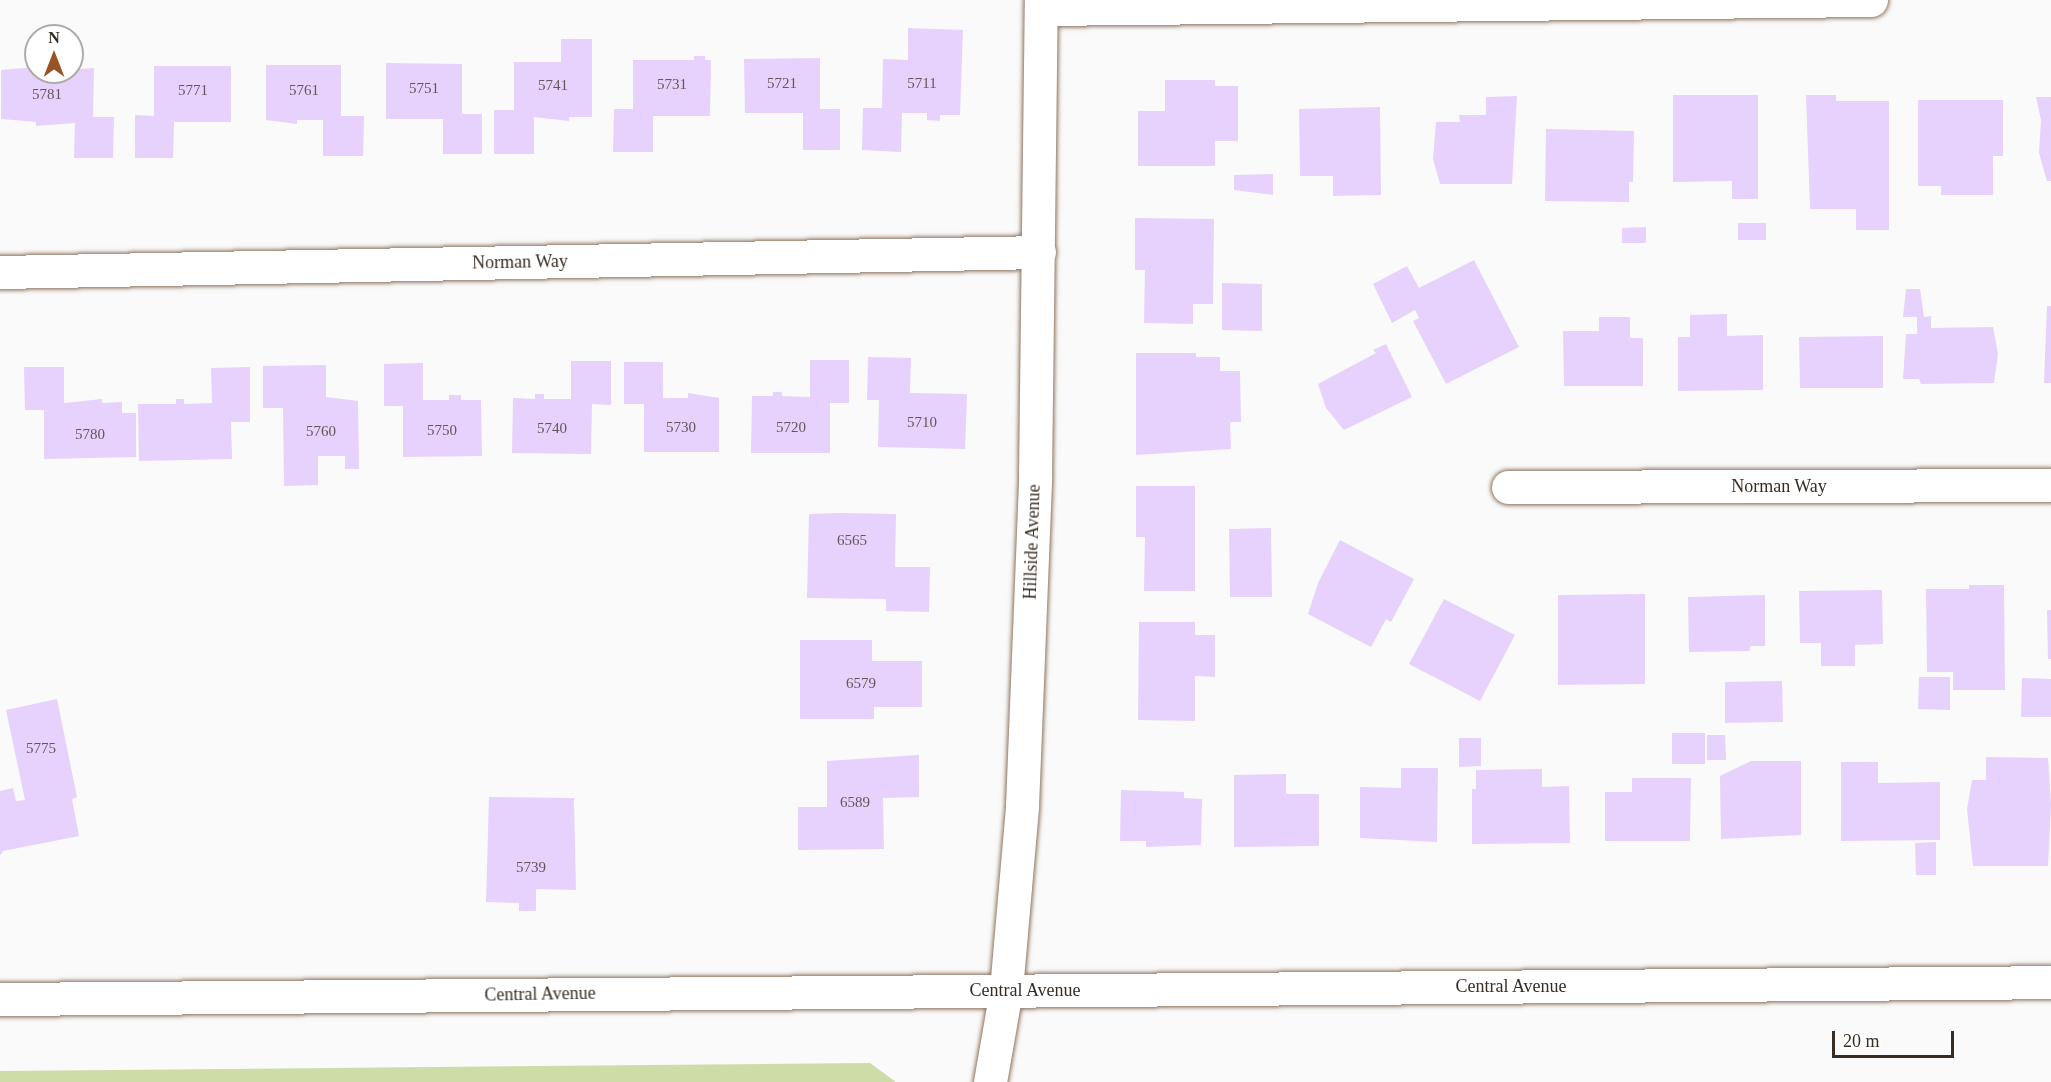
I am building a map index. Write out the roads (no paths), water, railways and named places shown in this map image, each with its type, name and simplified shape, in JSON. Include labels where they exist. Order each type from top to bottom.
[{"type":"street","points":[[1041,5],[1871,0]]},
{"type":"street","name":"Hillside Avenue","points":[[990,1082],[1006,990],[1022,806],[1039,252],[1041,5]]},
{"type":"street","name":"Norman Way","points":[[0,272],[1039,252]]},
{"type":"street","name":"Norman Way","points":[[1508,487],[2051,485]]},
{"type":"street","name":"Central Avenue","points":[[0,999],[2051,982]]}]
